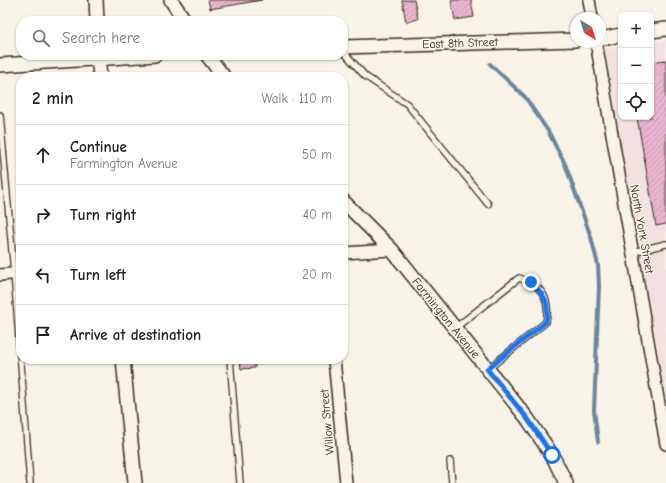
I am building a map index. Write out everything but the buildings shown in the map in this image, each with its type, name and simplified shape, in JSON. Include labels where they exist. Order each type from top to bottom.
[{"type":"street","points":[[96,0],[97,16]]},
{"type":"street","points":[[171,0],[182,16]]},
{"type":"street","points":[[589,0],[591,12]]},
{"type":"street","points":[[654,31],[666,29]]},
{"type":"street","points":[[606,38],[618,36]]},
{"type":"street","name":"East 8th Street","points":[[348,47],[570,40]]},
{"type":"street","name":"North York Street","points":[[597,48],[666,444]]},
{"type":"street","points":[[0,65],[61,60]]},
{"type":"street","points":[[98,60],[100,72]]},
{"type":"street","points":[[211,60],[220,72]]},
{"type":"street","name":"Farmington Avenue","points":[[348,206],[392,250],[527,418],[552,455],[566,483]]},
{"type":"street","points":[[348,253],[392,250]]},
{"type":"street","points":[[0,275],[16,273]]},
{"type":"street","points":[[123,364],[135,483]]},
{"type":"street","name":"Willow Street","points":[[334,364],[346,483]]},
{"type":"lane","points":[[348,57],[365,76],[407,104],[488,204]]},
{"type":"lane","points":[[0,115],[16,255]]},
{"type":"lane","points":[[633,252],[666,244]]},
{"type":"lane","points":[[455,328],[519,278],[531,282],[544,295],[549,309],[546,322],[487,369]]},
{"type":"lane","points":[[23,364],[30,483]]},
{"type":"lane","points":[[230,364],[240,483]]},
{"type":"lane","points":[[450,461],[452,483]]},
{"type":"shaded area","points":[[666,40],[666,401],[605,49],[618,47],[618,120],[654,120],[654,42]]},
{"type":"waterway","points":[[490,64],[525,97],[548,131],[565,164],[591,237],[598,265],[599,286],[594,410],[598,442]]},
{"type":"route","points":[[531,282],[544,295],[549,309],[546,322],[487,369],[527,418],[552,455]]}]
